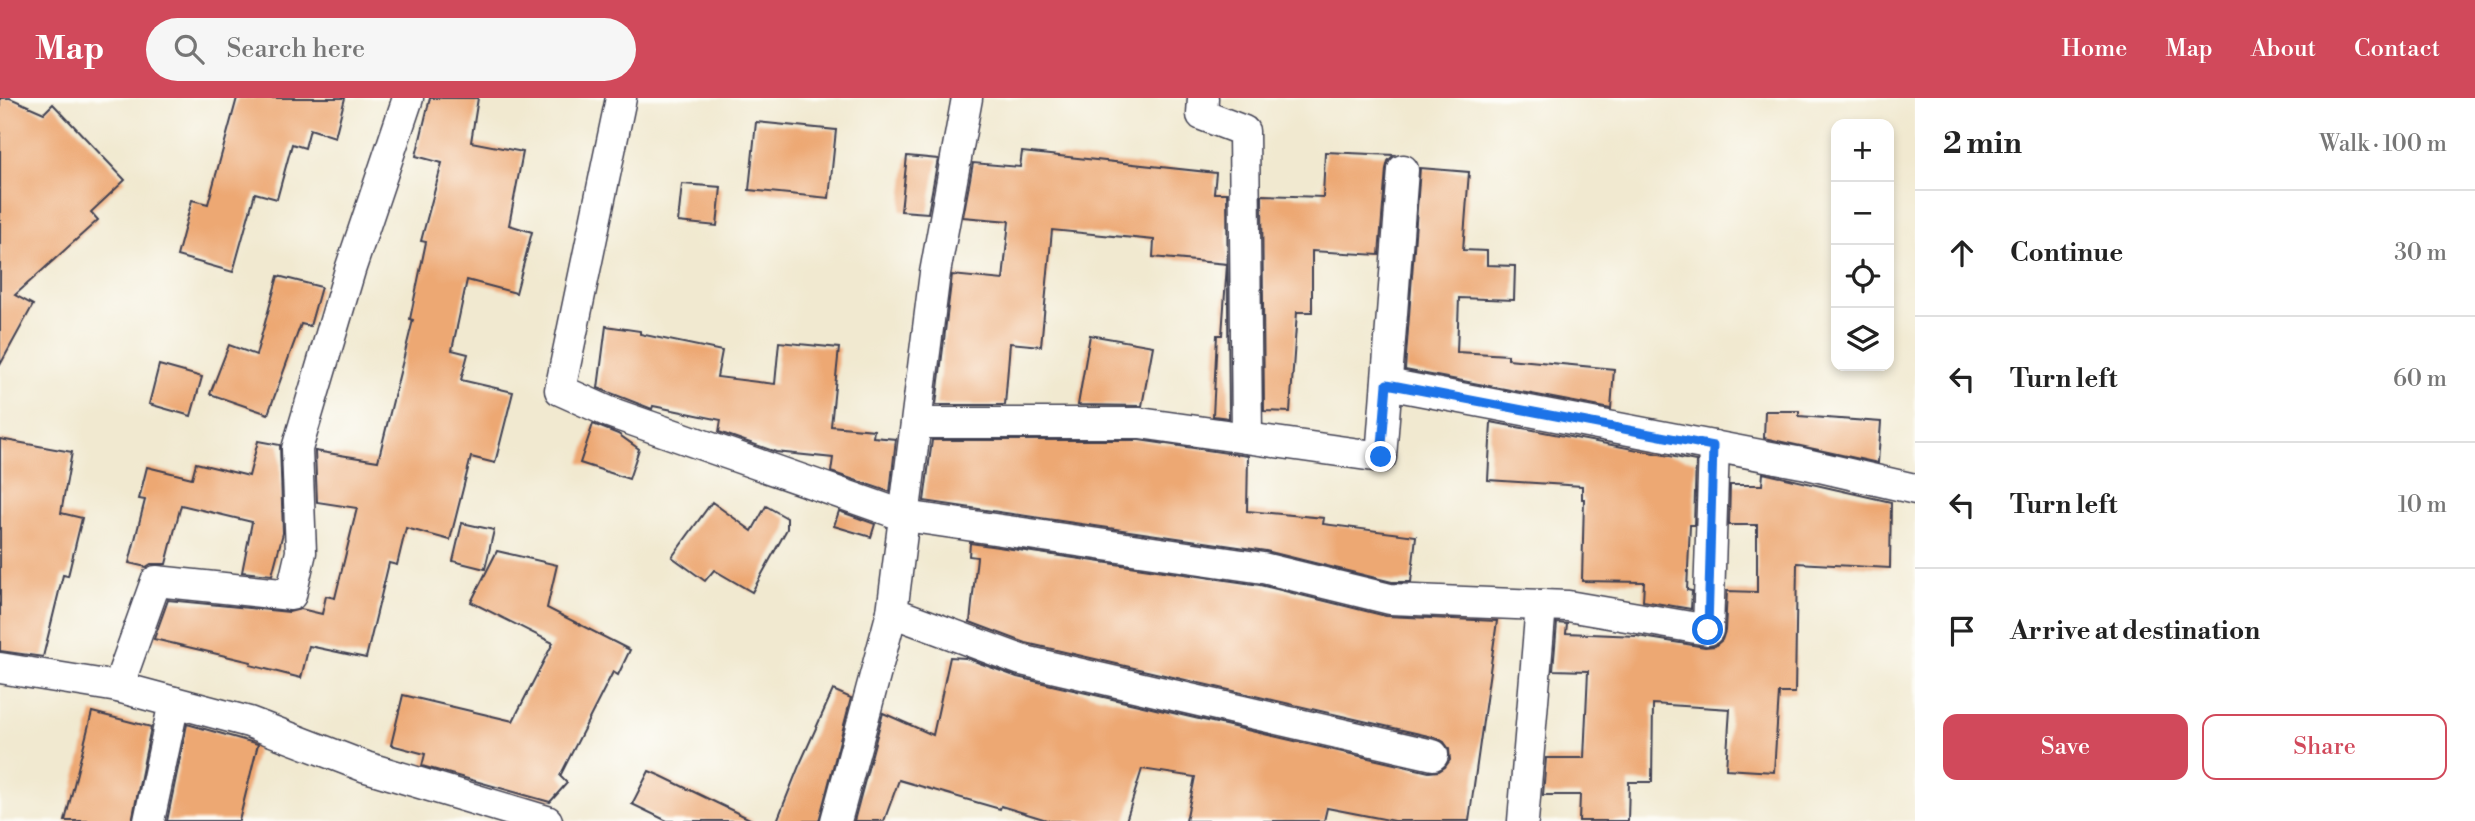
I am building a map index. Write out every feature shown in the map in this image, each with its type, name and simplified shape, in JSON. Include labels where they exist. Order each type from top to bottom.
[{"type":"street","points":[[118,687],[156,581],[291,595],[301,552],[297,449],[350,270],[408,98]]},
{"type":"street","points":[[621,98],[560,390],[609,412],[905,516],[1263,568],[1390,599],[1568,606],[1708,630],[1713,446]]},
{"type":"street","points":[[836,821],[892,612],[935,273],[967,98]]},
{"type":"street","points":[[1203,98],[1202,115],[1244,131],[1247,438]]},
{"type":"street","points":[[916,424],[1140,423],[1381,457],[1403,170]]},
{"type":"street","points":[[1387,384],[1713,446],[1915,489]]},
{"type":"street","points":[[1523,821],[1541,605]]},
{"type":"street","points":[[892,612],[1021,660],[1433,755]]},
{"type":"street","points":[[0,668],[118,687],[249,722],[366,767],[547,821]]},
{"type":"street","points":[[149,821],[174,702]]},
{"type":"building","points":[[0,98],[10,98],[44,113],[53,104],[125,180],[91,212],[98,220],[15,295],[33,305],[0,365]]},
{"type":"building","points":[[237,98],[345,98],[335,137],[310,129],[305,148],[292,144],[277,199],[255,193],[233,272],[177,256],[192,200],[208,204]]},
{"type":"building","points":[[430,98],[478,98],[471,142],[523,152],[509,225],[532,232],[516,293],[467,280],[452,350],[468,354],[461,380],[513,392],[495,463],[471,457],[450,540],[406,528],[397,565],[389,563],[366,658],[309,646],[301,678],[250,665],[251,662],[154,639],[168,600],[289,612],[301,609],[322,614],[326,596],[335,598],[357,508],[317,502],[315,451],[378,461],[413,320],[410,319],[426,242],[421,241],[442,163],[416,156]]},
{"type":"building","points":[[756,122],[836,130],[829,198],[749,190]]},
{"type":"building","points":[[1022,152],[1216,173],[1214,193],[1227,193],[1229,418],[1213,416],[1217,335],[1222,335],[1227,264],[1153,257],[1154,240],[1052,230],[1041,346],[1010,343],[1005,405],[936,405],[952,275],[1003,280],[1009,221],[963,217],[973,163],[1020,167]]},
{"type":"building","points":[[1325,152],[1394,155],[1388,161],[1386,169],[1379,255],[1312,251],[1312,312],[1297,312],[1290,412],[1264,411],[1262,195],[1323,197]]},
{"type":"building","points":[[907,156],[938,159],[928,213],[901,211]]},
{"type":"building","points":[[1420,168],[1469,172],[1463,250],[1487,251],[1487,265],[1515,266],[1514,300],[1459,298],[1457,352],[1508,355],[1508,359],[1614,369],[1611,409],[1405,370]]},
{"type":"building","points":[[682,184],[721,187],[717,226],[678,222]]},
{"type":"building","points":[[278,276],[321,287],[310,326],[301,324],[268,414],[210,394],[229,345],[256,355]]},
{"type":"building","points":[[606,326],[640,331],[640,334],[722,351],[717,377],[775,384],[779,342],[839,348],[831,426],[874,430],[873,437],[896,439],[890,492],[831,472],[833,458],[776,452],[719,432],[721,420],[653,406],[652,409],[598,388]]},
{"type":"building","points":[[1090,335],[1153,346],[1142,406],[1078,405]]},
{"type":"building","points":[[159,365],[202,377],[191,416],[149,404]]},
{"type":"building","points":[[1765,411],[1799,411],[1799,416],[1881,422],[1878,463],[1764,438]]},
{"type":"building","points":[[1491,422],[1696,461],[1694,525],[1690,525],[1687,590],[1692,591],[1691,609],[1643,601],[1644,582],[1582,581],[1582,486],[1488,480]]},
{"type":"building","points":[[593,424],[618,434],[639,449],[629,479],[580,463]]},
{"type":"building","points":[[0,439],[72,452],[61,513],[82,518],[68,576],[63,575],[43,657],[0,651]]},
{"type":"building","points":[[932,440],[1139,440],[1248,456],[1247,511],[1324,518],[1323,524],[1416,536],[1411,582],[1392,582],[1266,551],[924,501]]},
{"type":"building","points":[[258,441],[280,445],[283,533],[272,575],[242,572],[252,522],[181,505],[166,564],[151,564],[146,567],[129,563],[145,500],[139,499],[147,467],[192,478],[196,463],[249,476]]},
{"type":"building","points":[[1763,473],[1891,502],[1890,568],[1797,563],[1795,693],[1779,693],[1774,772],[1726,769],[1730,709],[1653,704],[1652,782],[1629,782],[1628,821],[1579,821],[1580,795],[1543,795],[1546,758],[1584,758],[1588,671],[1553,670],[1557,623],[1567,624],[1566,633],[1637,636],[1705,647],[1715,646],[1722,640],[1725,631],[1727,591],[1757,592],[1757,525],[1729,525],[1730,485],[1762,485]]},
{"type":"building","points":[[712,502],[752,531],[766,506],[787,518],[787,529],[752,592],[714,570],[705,581],[672,557]]},
{"type":"building","points":[[839,511],[875,524],[871,537],[834,526]]},
{"type":"building","points":[[462,523],[494,530],[485,569],[453,561]]},
{"type":"building","points":[[970,543],[1260,585],[1386,616],[1497,621],[1469,821],[1394,821],[1327,808],[1324,821],[1186,821],[1195,777],[1142,769],[1126,821],[1050,821],[899,780],[884,821],[854,821],[883,713],[933,735],[950,657],[966,658],[1017,677],[1429,772],[1439,771],[1450,760],[1449,749],[1437,738],[1026,643],[970,622],[977,557],[969,556]]},
{"type":"building","points":[[497,551],[557,565],[547,608],[630,650],[618,675],[613,672],[560,776],[567,783],[550,802],[422,766],[425,754],[391,745],[403,695],[513,721],[553,643],[471,602]]},
{"type":"building","points":[[833,690],[851,698],[819,821],[777,821],[799,766]]},
{"type":"building","points":[[92,712],[151,727],[132,821],[65,821]]},
{"type":"building","points":[[187,724],[258,744],[239,821],[167,821]]},
{"type":"building","points":[[649,771],[754,821],[667,821],[632,804]]},
{"type":"route","points":[[1381,457],[1387,384],[1713,446],[1708,630]]}]
